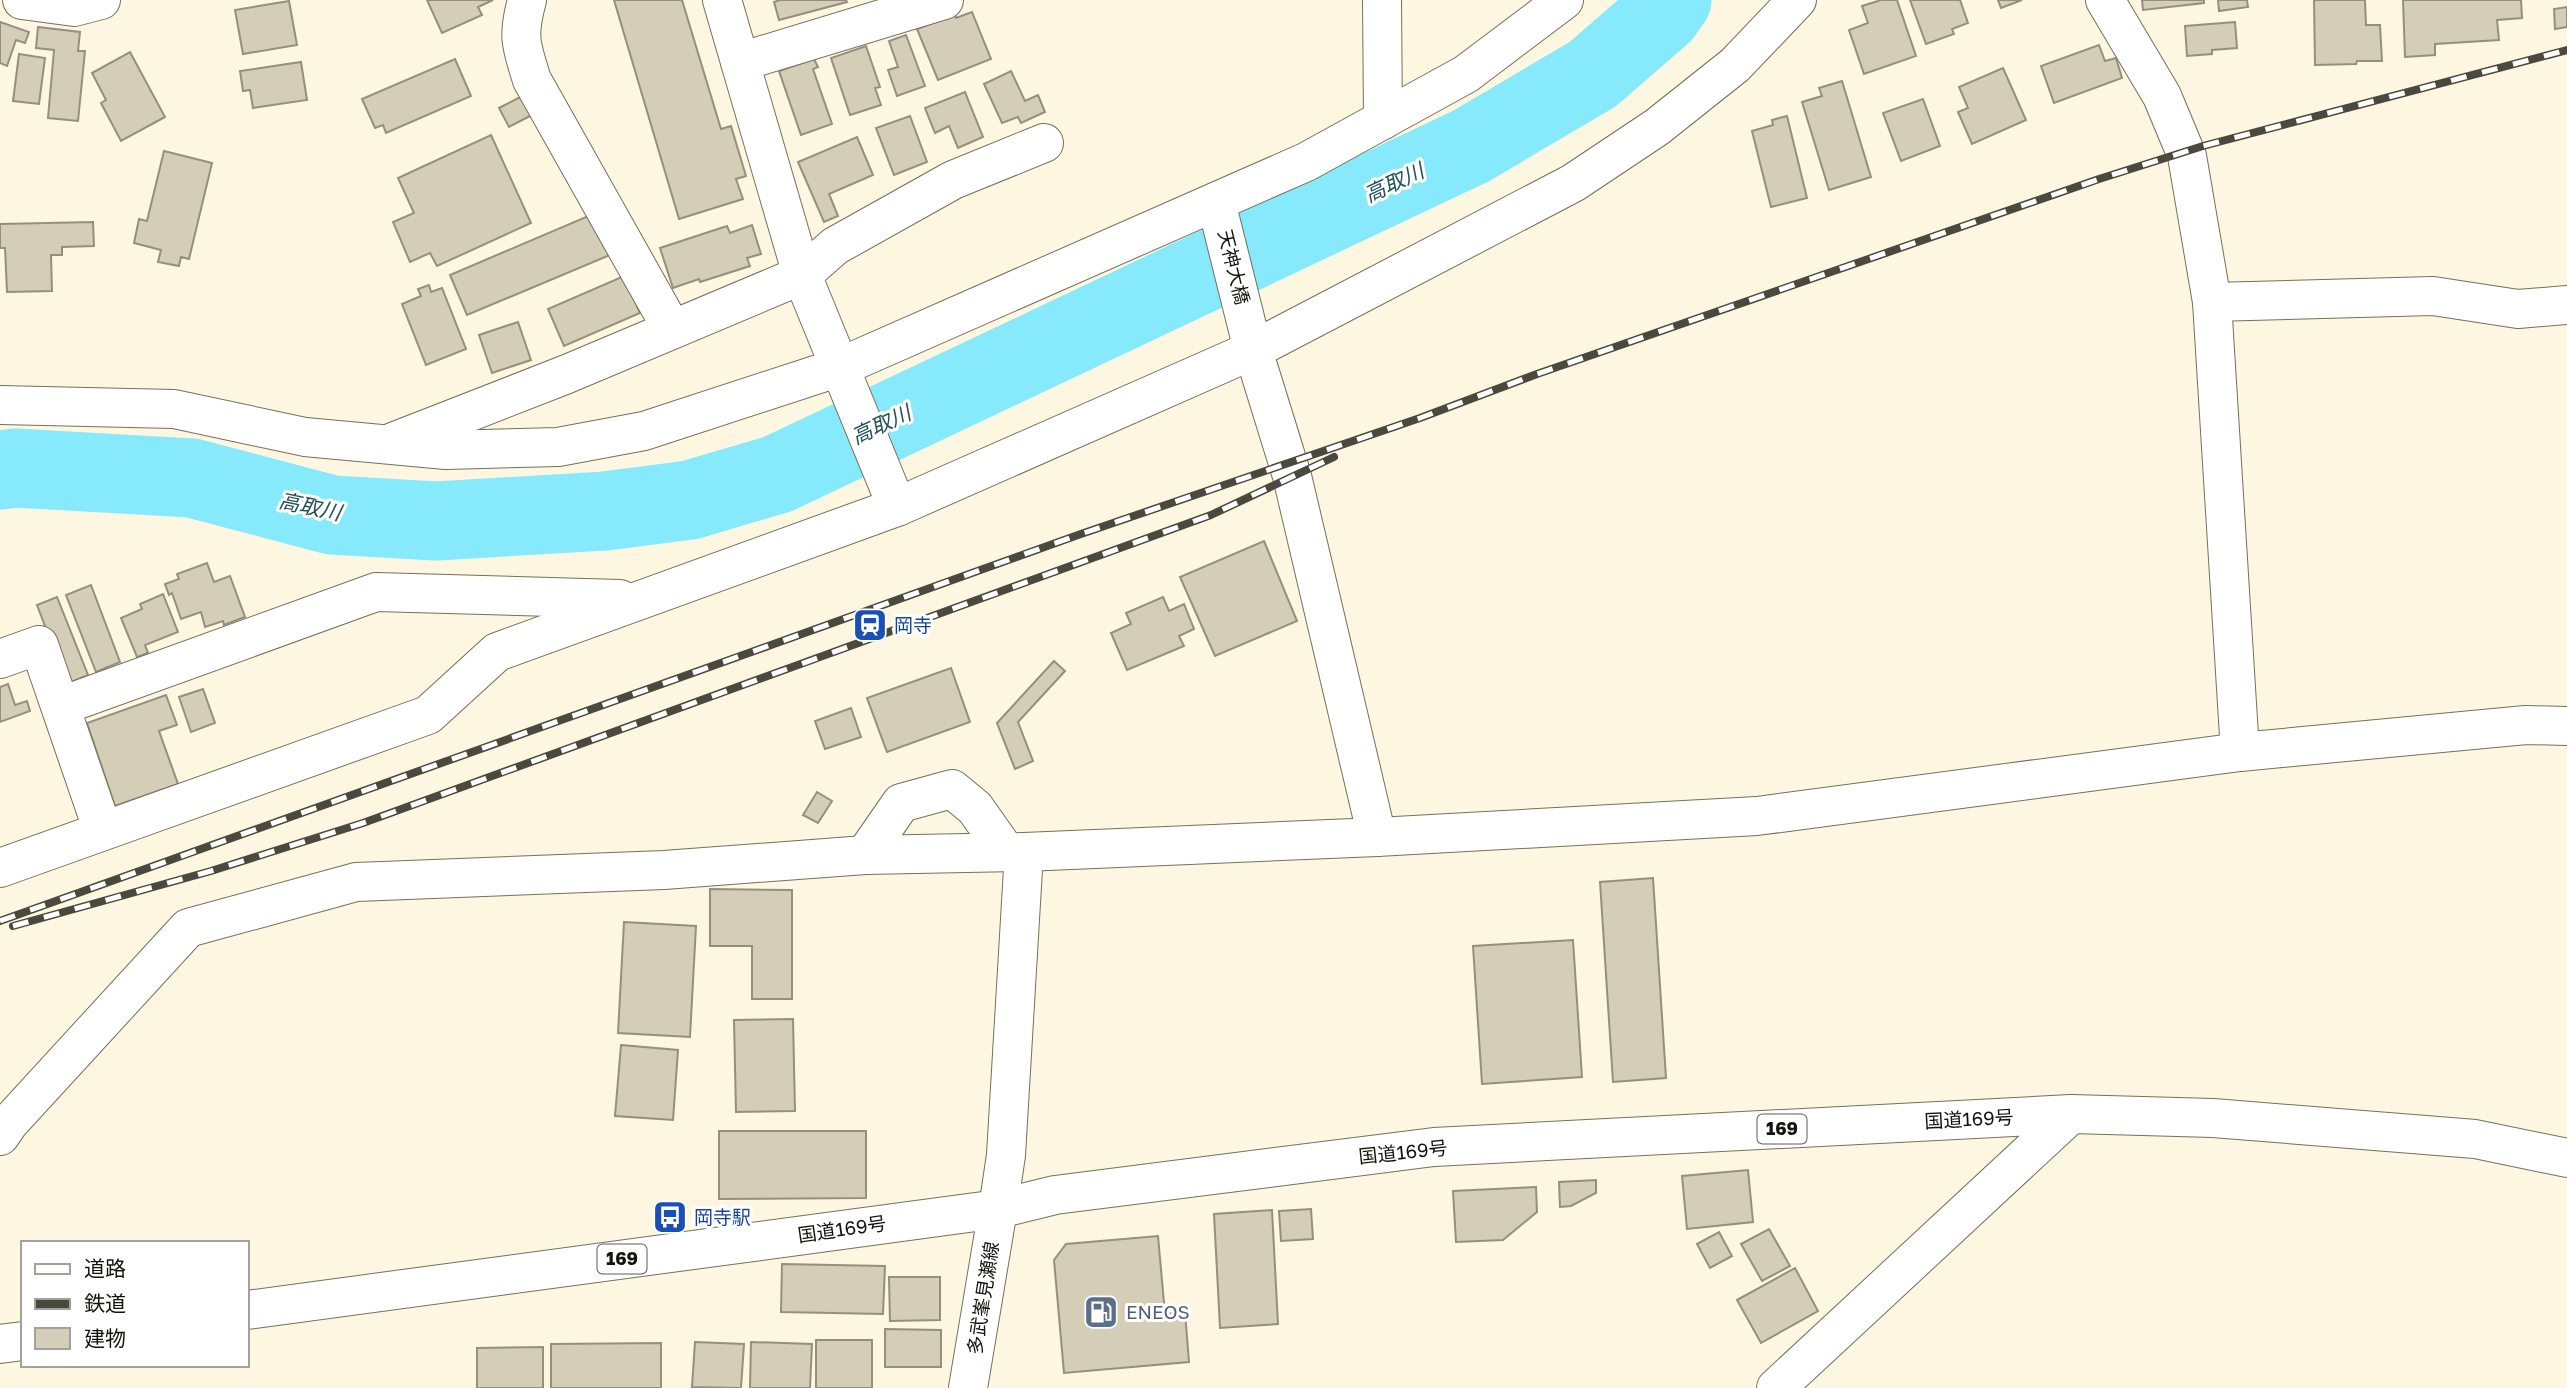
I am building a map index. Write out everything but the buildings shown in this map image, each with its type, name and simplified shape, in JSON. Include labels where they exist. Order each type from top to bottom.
[{"type":"main road","points":[[22,0],[74,7],[101,0]]},
{"type":"main road","points":[[527,0],[520,27],[522,48],[532,80],[672,329]]},
{"type":"main road","points":[[722,0],[802,275],[895,499]]},
{"type":"main road","points":[[740,62],[944,0]]},
{"type":"main road","points":[[1382,0],[1383,120]]},
{"type":"main road","points":[[0,405],[174,409],[305,437],[446,450],[558,447],[644,431],[844,377],[1218,209],[1466,74],[1564,0]]},
{"type":"main road","points":[[0,868],[428,715],[497,652],[640,600],[895,499],[1573,183],[1657,127],[1735,65],[1797,0]]},
{"type":"main road","points":[[2105,0],[2162,96],[2187,156],[2212,302],[2240,752]]},
{"type":"main road","points":[[384,445],[568,374],[802,275],[835,246],[953,180],[1044,143]]},
{"type":"main road","name":"天神大橋","points":[[1218,209],[1250,335],[1292,475],[1377,837]]},
{"type":"main road","points":[[2212,302],[2433,296],[2518,309],[2567,305]]},
{"type":"main road","points":[[61,706],[376,592],[640,600]]},
{"type":"main road","points":[[1,656],[38,645],[103,831]]},
{"type":"main road","points":[[0,1136],[188,928],[356,882],[664,870],[865,855],[1015,852],[1377,837],[1757,816],[2240,752],[2526,725],[2567,726]]},
{"type":"main road","points":[[865,855],[901,803],[952,789],[975,808],[1015,852]]},
{"type":"main road","name":"多武峯見瀬線","points":[[968,1388],[1006,1154],[1015,852]]},
{"type":"main road","points":[[1776,1388],[2071,1114]]},
{"type":"main road","name":"国道169号","points":[[248,1310],[998,1209],[1055,1195],[1434,1147],[2071,1114],[2213,1118],[2476,1139],[2567,1158]]},
{"type":"main road","points":[[0,1344],[21,1341]]},
{"type":"waterway","name":"高取川","points":[[0,470],[15,468],[192,478],[332,515],[436,521],[605,511],[690,500],[778,474],[1471,146],[1593,74],[1662,14],[1672,0]]},
{"type":"railway","points":[[0,921],[1078,535],[1420,418],[1537,374],[2099,179],[2203,146],[2567,50]]},
{"type":"railway","points":[[13,926],[211,871],[363,823],[1211,515],[1334,457]]},
{"type":"place","name":"岡寺","points":[[870,625]]},
{"type":"place","name":"岡寺駅","points":[[670,1217]]},
{"type":"place","name":"ENEOS","points":[[1101,1312]]}]
